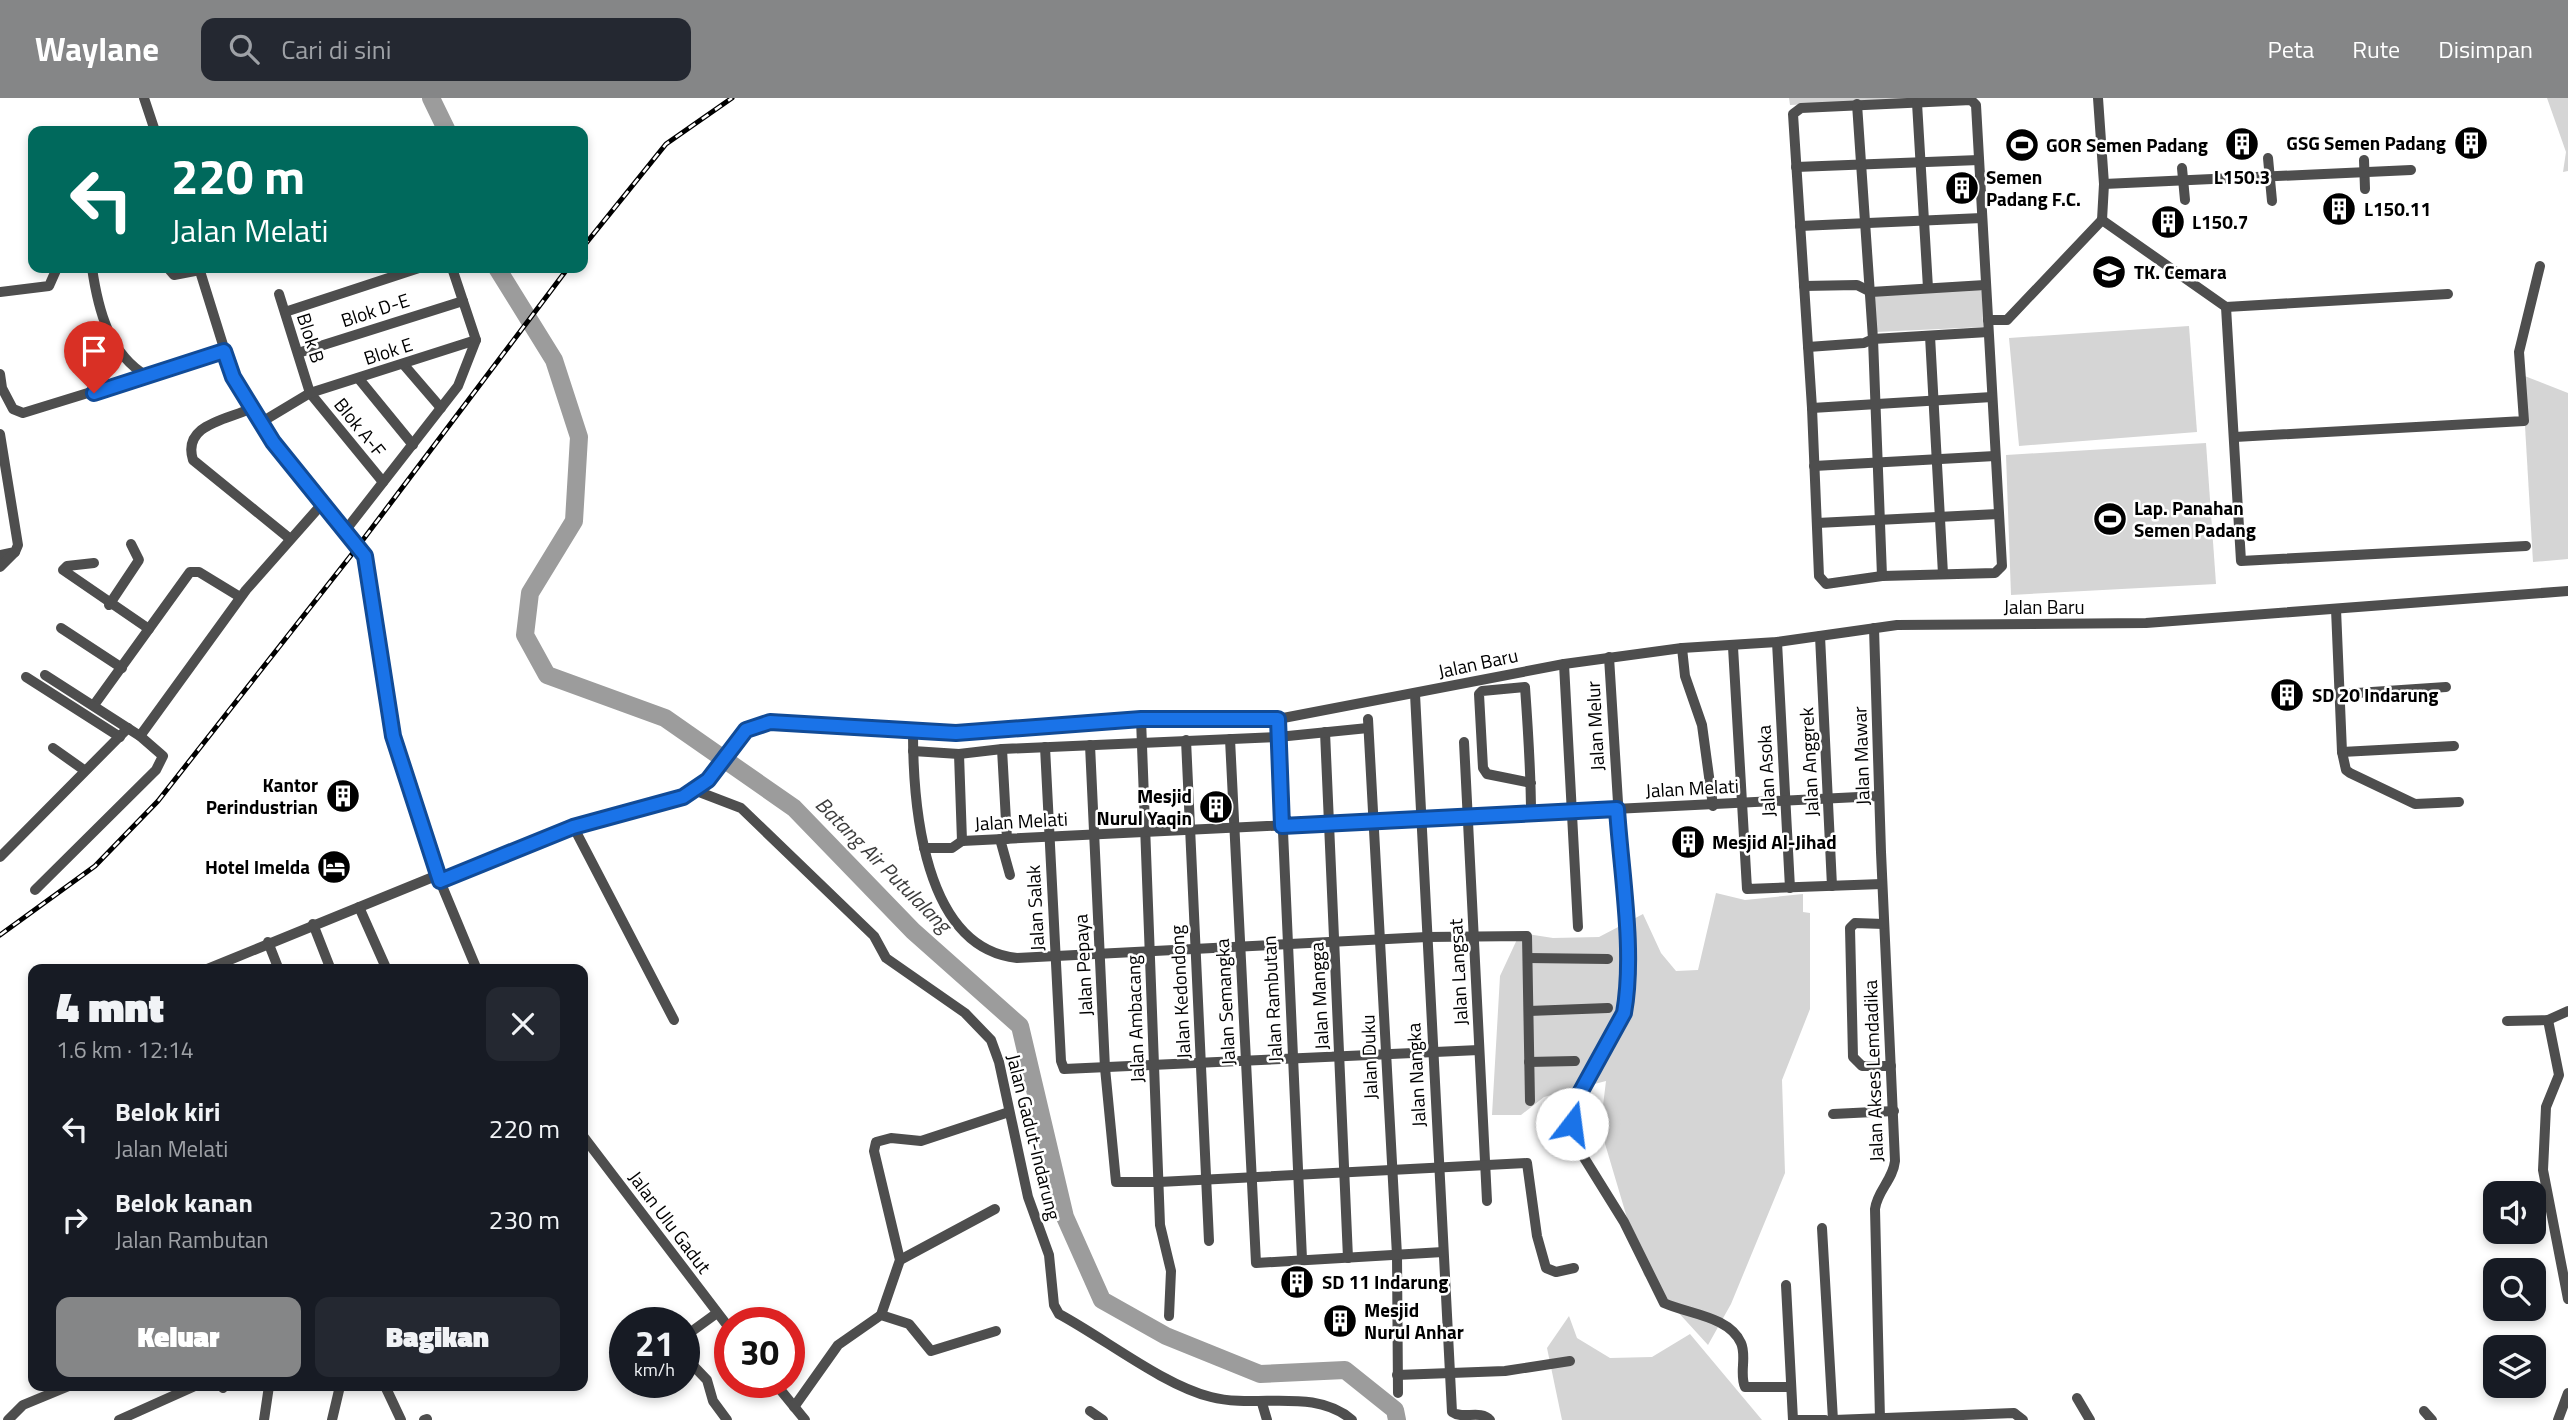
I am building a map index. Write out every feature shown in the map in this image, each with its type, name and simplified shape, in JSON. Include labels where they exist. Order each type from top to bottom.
[{"type":"street","points":[[144,98],[153,126]]},
{"type":"street","points":[[1808,347],[1864,343],[1873,339],[1930,336],[2007,320],[2102,220],[2104,184],[2098,98]]},
{"type":"street","points":[[1975,102],[2002,566],[1994,573],[1882,576],[1826,584],[1822,581],[1817,523],[1793,114],[1796,111],[1857,104],[1917,103],[1975,102]]},
{"type":"street","points":[[1917,103],[1928,288]]},
{"type":"street","points":[[1857,104],[1871,292],[1882,576]]},
{"type":"street","points":[[2268,158],[2272,201]]},
{"type":"street","points":[[1796,167],[1979,159]]},
{"type":"street","points":[[2364,159],[2365,188]]},
{"type":"street","points":[[2182,168],[2185,200]]},
{"type":"street","points":[[2104,184],[2411,170]]},
{"type":"street","points":[[1800,226],[1982,218]]},
{"type":"street","points":[[2102,220],[2226,307],[2448,294]]},
{"type":"street","points":[[2235,437],[2524,421],[2519,352],[2540,266]]},
{"type":"street","points":[[0,292],[49,286],[55,273]]},
{"type":"street","points":[[93,273],[100,309],[113,344],[135,369],[146,376]]},
{"type":"street","points":[[200,273],[233,377],[250,408],[322,504],[362,549],[367,564],[393,736],[439,878],[475,964]]},
{"type":"street","points":[[285,312],[404,273]]},
{"type":"street","points":[[345,531],[458,386],[476,340],[454,273]]},
{"type":"street","points":[[1804,286],[1857,285],[1871,292],[1986,285]]},
{"type":"street","name":"Blok B","points":[[279,294],[310,393]]},
{"type":"street","name":"Blok D-E","points":[[298,353],[463,301]]},
{"type":"street","points":[[2226,307],[2235,437],[2239,558],[2244,563],[2526,546]]},
{"type":"street","points":[[1930,336],[1943,575]]},
{"type":"street","name":"Blok E","points":[[260,423],[310,393],[476,340]]},
{"type":"street","points":[[0,374],[1,389],[13,409],[23,413],[224,351]]},
{"type":"street","points":[[404,365],[441,408]]},
{"type":"street","points":[[359,379],[413,445]]},
{"type":"street","name":"Blok A-F","points":[[310,393],[383,482]]},
{"type":"street","points":[[1812,408],[1992,397]]},
{"type":"street","points":[[250,408],[198,430],[191,441],[193,460],[289,538]]},
{"type":"street","points":[[0,434],[4,483],[18,536],[15,552],[0,567]]},
{"type":"street","points":[[1814,466],[1995,456]]},
{"type":"street","points":[[140,736],[240,597],[289,538],[322,504]]},
{"type":"street","points":[[1817,523],[1998,514]]},
{"type":"street","points":[[109,605],[139,560],[131,544]]},
{"type":"street","points":[[0,555],[15,552]]},
{"type":"street","points":[[94,563],[67,566],[63,570],[109,605],[149,629]]},
{"type":"street","points":[[94,705],[191,572],[199,572],[240,597]]},
{"type":"street","name":"Jalan Baru","points":[[221,964],[268,942],[573,827],[683,797],[708,780],[746,730],[770,722],[956,733],[1141,719],[1278,719],[1609,657],[1682,648],[1733,647],[1874,628],[1918,624],[2146,623],[2568,591]]},
{"type":"street","points":[[2336,609],[2342,694],[2342,752],[2350,773],[2415,804],[2459,802]]},
{"type":"street","points":[[61,628],[122,668]]},
{"type":"street","name":"Jalan Mawar","points":[[1874,628],[1882,884]]},
{"type":"street","name":"Jalan Anggrek","points":[[1820,636],[1832,886]]},
{"type":"street","name":"Jalan Asoka","points":[[1777,642],[1790,888]]},
{"type":"street","points":[[1733,647],[1747,889],[1882,884]]},
{"type":"street","points":[[1682,648],[1682,667],[1703,734],[1713,806]]},
{"type":"street","name":"Jalan Melur","points":[[1609,657],[1628,948],[1627,996],[1624,1013],[1573,1111],[1572,1124],[1583,1156],[1624,1222],[1664,1303],[1716,1321],[1728,1329],[1742,1346],[1745,1387],[1791,1387]]},
{"type":"street","points":[[1564,664],[1578,927]]},
{"type":"street","points":[[35,890],[73,856],[162,761],[160,751],[140,736],[45,675]]},
{"type":"street","points":[[26,677],[120,737]]},
{"type":"street","points":[[1531,783],[1487,774],[1483,768],[1479,694],[1482,691],[1525,687],[1531,783],[1531,814]]},
{"type":"street","points":[[2342,694],[2446,687]]},
{"type":"street","name":"Jalan Nangka","points":[[1415,694],[1449,1373],[1454,1415],[1482,1414],[1490,1420]]},
{"type":"street","name":"Jalan Ambacang","points":[[1141,719],[1161,1236],[1171,1271],[1169,1316]]},
{"type":"street","name":"Jalan Rambutan","points":[[1278,719],[1302,1259]]},
{"type":"street","name":"Jalan Duku","points":[[1325,732],[1368,723],[1396,1255],[1398,1394]]},
{"type":"street","points":[[0,857],[128,728]]},
{"type":"street","points":[[913,732],[918,826],[929,869],[964,932],[983,948],[1002,956],[1017,958],[1100,951],[1196,949],[1427,937],[1527,936],[1530,1101]]},
{"type":"street","points":[[913,751],[959,754],[1090,748],[1142,742],[1278,737],[1325,732]]},
{"type":"street","name":"Jalan Mangga","points":[[1325,732],[1348,1258]]},
{"type":"street","name":"Jalan Semangka","points":[[1230,739],[1256,1264],[1302,1259]]},
{"type":"street","name":"Jalan Kedondong","points":[[1186,741],[1209,1241]]},
{"type":"street","name":"Jalan Langsat","points":[[1464,742],[1487,1201]]},
{"type":"street","points":[[2342,752],[2454,746]]},
{"type":"street","points":[[53,748],[85,770]]},
{"type":"street","name":"Jalan Pepaya","points":[[1090,748],[1105,1068],[1114,1176],[1119,1183],[1159,1182]]},
{"type":"street","name":"Jalan Salak","points":[[1045,750],[1061,1061],[1064,1069],[1070,1070],[1105,1068]]},
{"type":"street","points":[[1002,751],[1004,839],[1010,875]]},
{"type":"street","points":[[959,754],[962,841]]},
{"type":"street","name":"Jalan Gadut-Indarung","points":[[694,790],[741,808],[874,936],[886,958],[980,1026],[991,1040],[999,1062],[1033,1217],[1049,1255],[1056,1312],[1176,1382],[1211,1397],[1262,1403],[1317,1402],[1352,1420]]},
{"type":"street","name":"Jalan Melati","points":[[923,848],[952,848],[962,841],[1879,796]]},
{"type":"street","points":[[573,827],[674,1020]]},
{"type":"street","name":"Jalan Akses Lemdadika","points":[[1882,884],[1894,1111],[1894,1170],[1875,1209],[1885,1419]]},
{"type":"street","points":[[359,907],[384,964]]},
{"type":"street","points":[[1884,924],[1855,923],[1850,928],[1853,1057],[1862,1066],[1891,1066]]},
{"type":"street","points":[[313,925],[329,964]]},
{"type":"street","points":[[268,942],[277,964]]},
{"type":"street","points":[[1528,958],[1608,959]]},
{"type":"street","points":[[1529,1011],[1608,1008]]},
{"type":"street","points":[[2507,1021],[2548,1020],[2568,1011]]},
{"type":"street","points":[[2548,1020],[2559,1075],[2546,1107],[2543,1170],[2568,1299]]},
{"type":"street","points":[[1105,1068],[1479,1049]]},
{"type":"street","points":[[1529,1062],[1575,1061]]},
{"type":"street","points":[[1833,1114],[1894,1111]]},
{"type":"street","points":[[794,1407],[838,1345],[881,1315],[900,1260],[874,1150],[876,1142],[891,1138],[921,1141],[1009,1112]]},
{"type":"street","name":"Jalan Ulu Gadut","points":[[588,1143],[714,1309]]},
{"type":"street","points":[[1159,1182],[1485,1164],[1529,1165],[1537,1236],[1546,1268],[1556,1272],[1574,1268]]},
{"type":"street","points":[[900,1260],[995,1209]]},
{"type":"street","points":[[1822,1228],[1834,1420],[1938,1419],[2014,1413],[2023,1420]]},
{"type":"street","points":[[1302,1259],[1443,1252]]},
{"type":"street","points":[[1786,1285],[1792,1420],[1825,1420]]},
{"type":"street","points":[[881,1315],[909,1324],[931,1351],[996,1331]]},
{"type":"street","points":[[1397,1375],[1505,1371],[1570,1361]]},
{"type":"street","points":[[700,1373],[707,1380],[713,1401],[727,1420]]},
{"type":"street","points":[[8,1420],[23,1405],[57,1391]]},
{"type":"street","points":[[164,1391],[167,1398]]},
{"type":"street","points":[[118,1420],[183,1391]]},
{"type":"street","points":[[264,1420],[268,1391]]},
{"type":"street","points":[[332,1420],[339,1391]]},
{"type":"street","points":[[387,1391],[401,1420]]},
{"type":"street","points":[[2558,1420],[2568,1393]]},
{"type":"street","points":[[787,1398],[805,1420]]},
{"type":"street","points":[[2077,1398],[2089,1419]]},
{"type":"street","points":[[1262,1403],[1267,1420]]},
{"type":"street","points":[[1090,1411],[1103,1420]]},
{"type":"shaded area","points":[[1789,98],[1945,98],[1790,105]]},
{"type":"shaded area","points":[[2547,98],[2568,98],[2568,171],[2563,172],[2566,152]]},
{"type":"shaded area","points":[[1979,288],[1982,291],[1983,327],[1876,332],[1874,294]]},
{"type":"shaded area","points":[[2189,326],[2197,432],[2019,446],[2009,338]]},
{"type":"shaded area","points":[[2522,375],[2568,393],[2568,559],[2533,562]]},
{"type":"shaded area","name":"Lap. Panahan Semen Padang","points":[[2206,443],[2216,584],[2011,595],[2006,455]]},
{"type":"shaded area","points":[[1716,893],[1745,900],[1803,894],[1803,912],[1810,913],[1810,1009],[1782,1080],[1785,1173],[1731,1304],[1708,1345],[1644,1275],[1603,1137],[1601,1122],[1606,1081],[1544,1097],[1521,1115],[1492,1115],[1500,976],[1520,933],[1553,938],[1599,937],[1643,914],[1661,953],[1676,971],[1698,970]]},
{"type":"shaded area","points":[[1569,1316],[1577,1338],[1610,1358],[1652,1357],[1690,1334],[1762,1420],[1562,1420],[1547,1348]]},
{"type":"waterway","name":"Batang Air Putulalang","points":[[431,98],[445,126]]},
{"type":"waterway","name":"Batang Air Putulalang","points":[[500,273],[554,360],[579,437],[574,521],[530,593],[525,635],[547,675],[665,718],[794,808],[913,931],[1020,1026],[1065,1217],[1102,1300],[1166,1336],[1260,1374],[1345,1370],[1395,1410],[1397,1420]]},
{"type":"railway","points":[[588,241],[666,144],[732,98]]},
{"type":"railway","points":[[0,935],[95,866],[158,801],[356,549],[564,273]]},
{"type":"place","name":"GSG Semen Padang","points":[[2471,143]]},
{"type":"place","name":"L150.3","points":[[2242,144]]},
{"type":"place","name":"GOR Semen Padang","points":[[2022,145]]},
{"type":"place","name":"Semen Padang F.C.","points":[[1962,188]]},
{"type":"place","name":"L150.11","points":[[2339,209]]},
{"type":"place","name":"L150.7","points":[[2168,222]]},
{"type":"place","name":"TK. Cemara","points":[[2109,272]]},
{"type":"place","name":"Lap. Panahan Semen Padang","points":[[2110,519]]},
{"type":"place","name":"SD 20 Indarung","points":[[2287,695]]},
{"type":"place","name":"Kantor Perindustrian","points":[[343,796]]},
{"type":"place","name":"Mesjid Nurul Yaqin","points":[[1216,807]]},
{"type":"place","name":"Mesjid Al-Jihad","points":[[1688,842]]},
{"type":"place","name":"Hotel Imelda","points":[[334,867]]},
{"type":"place","name":"SD 11 Indarung","points":[[1297,1282]]},
{"type":"place","name":"Mesjid Nurul Anhar","points":[[1340,1321]]},
{"type":"route","points":[[94,393],[224,351],[233,377],[273,442],[365,556],[393,736],[440,881],[573,827],[683,797],[708,780],[746,730],[770,722],[956,733],[1141,719],[1278,719],[1282,826],[1617,809],[1628,948],[1627,996],[1624,1013],[1575,1102],[1572,1124]]}]
